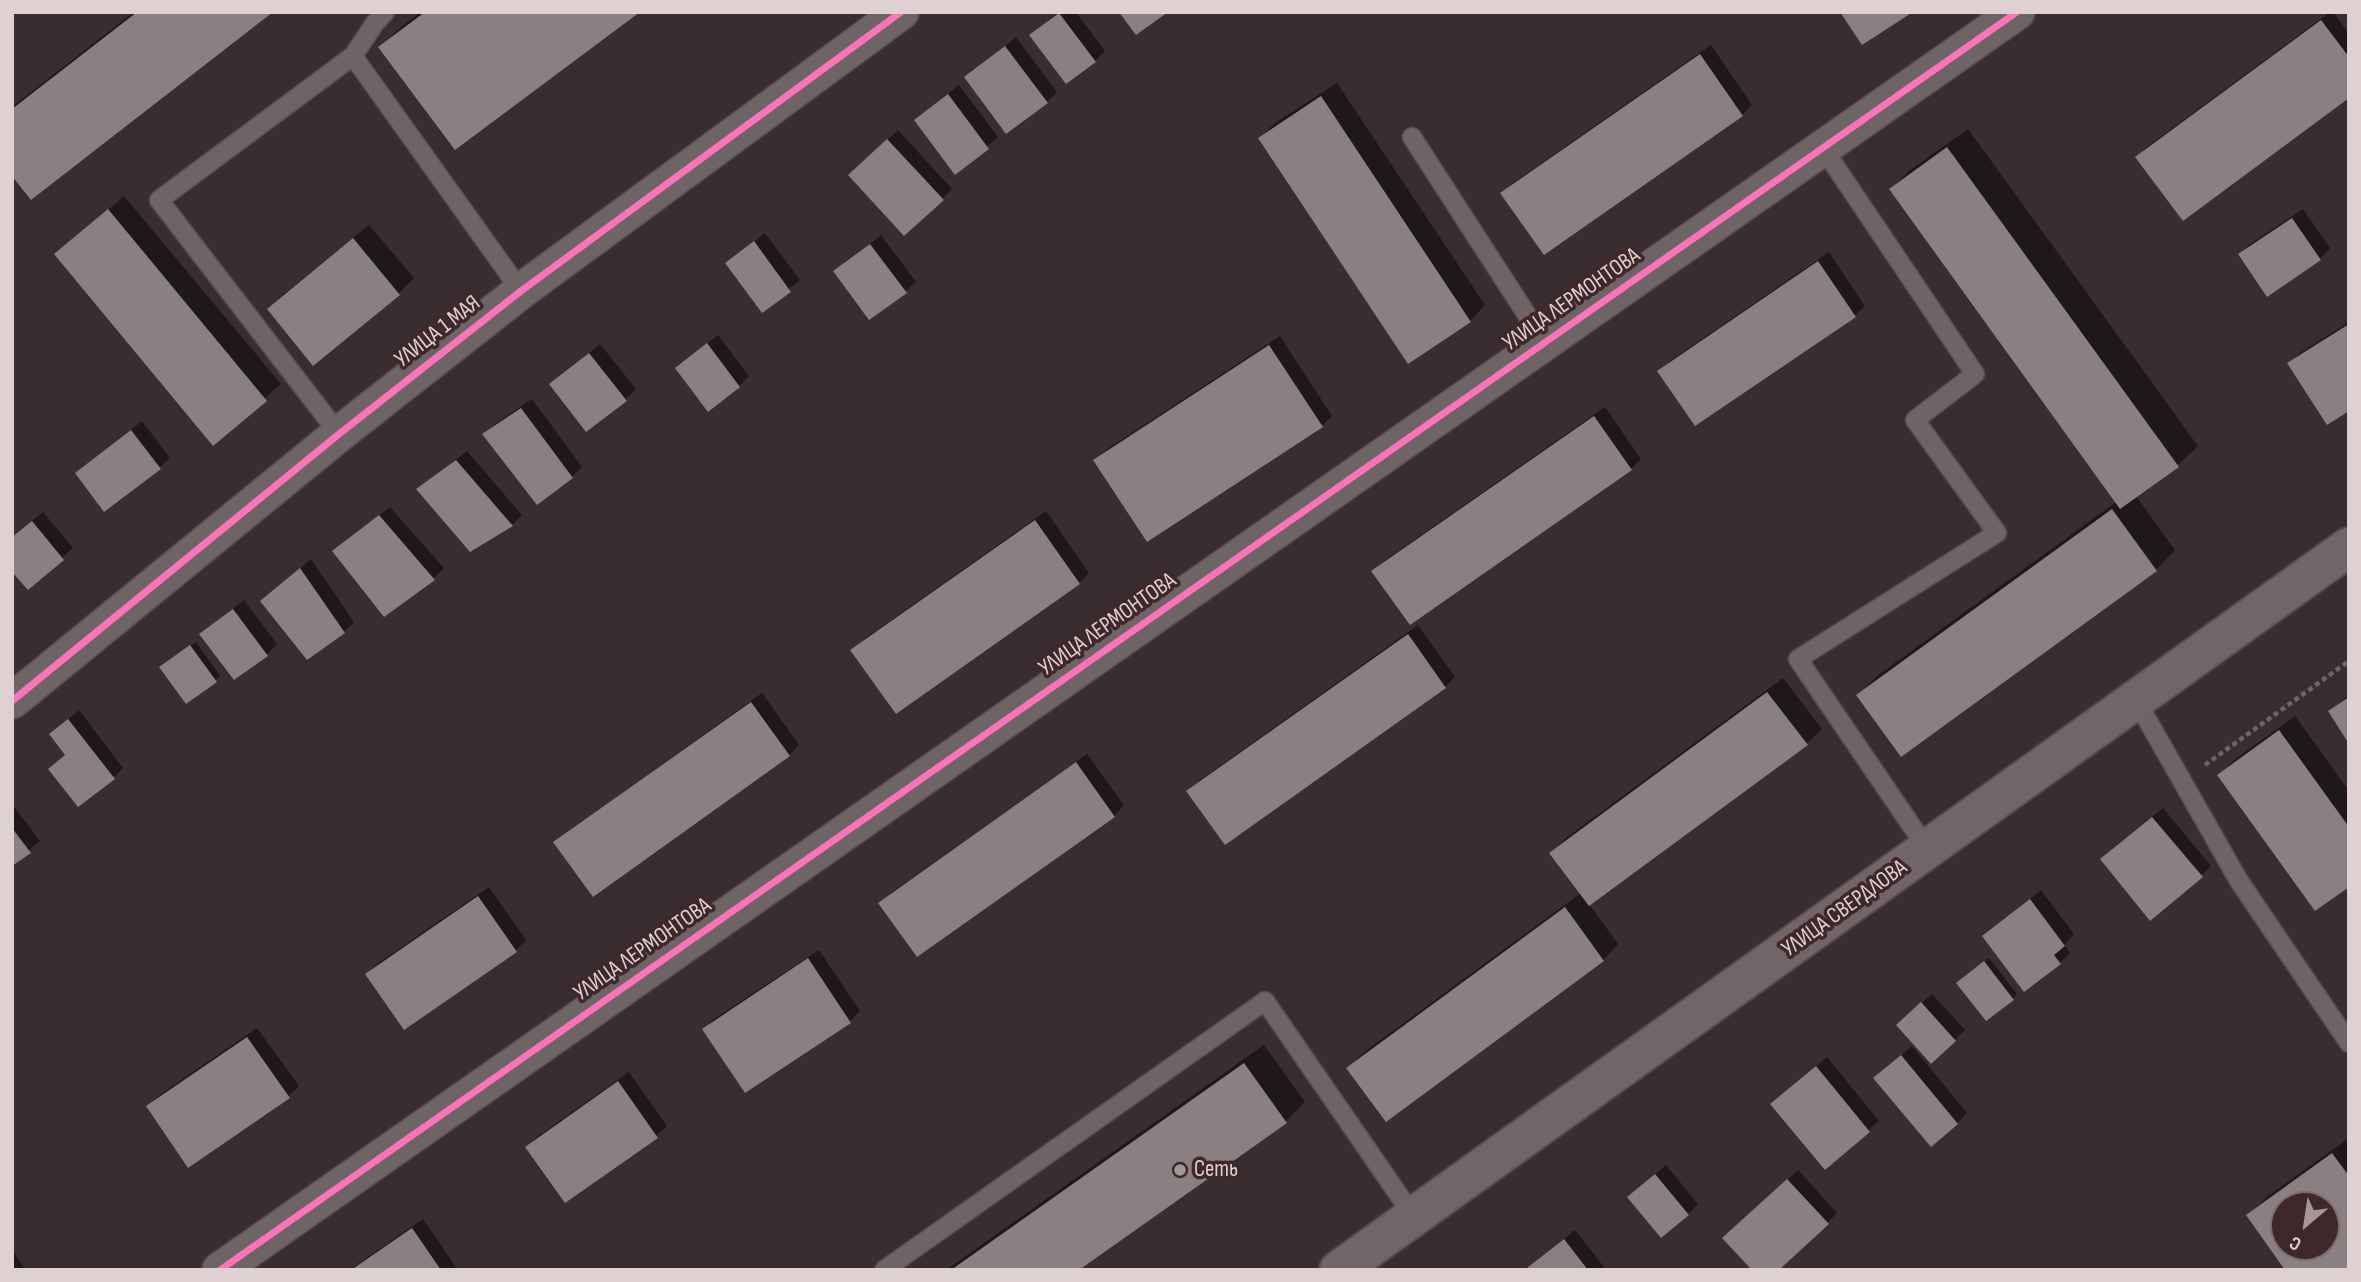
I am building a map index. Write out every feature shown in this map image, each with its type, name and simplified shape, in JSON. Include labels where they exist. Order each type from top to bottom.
[{"type":"main road","name":"УЛИЦА СВЕРДЛОВА","points":[[1339,1270],[2349,547]]},
{"type":"street","name":"УЛИЦА 1 МАЯ","points":[[12,701],[339,434],[521,291],[901,12]]},
{"type":"street","name":"УЛИЦА ЛЕРМОНТОВА","points":[[220,1270],[2017,12]]},
{"type":"lane","points":[[339,434],[159,200],[353,56],[385,12]]},
{"type":"lane","points":[[353,56],[521,291]]},
{"type":"lane","points":[[1412,137],[1545,343]]},
{"type":"lane","points":[[1823,148],[1975,374],[1915,420],[1997,533],[1798,659],[1928,850]]},
{"type":"lane","points":[[2136,700],[2239,881],[2349,1042]]},
{"type":"lane","points":[[884,1270],[1265,1001],[1414,1217]]},
{"type":"path","points":[[2182,782],[2349,661]]},
{"type":"building","points":[[137,12],[273,12],[31,200],[12,176],[12,109]]},
{"type":"building","points":[[425,12],[640,12],[455,150],[378,47]]},
{"type":"building","points":[[1119,12],[1168,12],[1136,35]]},
{"type":"building","points":[[1840,12],[1913,12],[1862,45]]},
{"type":"building","points":[[1059,13],[1096,62],[1066,84],[1029,35]]},
{"type":"building","points":[[2321,20],[2349,57],[2349,98],[2183,221],[2135,157]]},
{"type":"building","points":[[1005,46],[1048,103],[1006,134],[964,77]]},
{"type":"building","points":[[1700,54],[1743,116],[1544,255],[1500,193]]},
{"type":"building","points":[[948,94],[989,149],[955,175],[914,120]]},
{"type":"building","points":[[1321,96],[1471,322],[1408,364],[1258,138]]},
{"type":"building","points":[[887,139],[944,200],[904,236],[848,175]]},
{"type":"building","points":[[1947,147],[2179,467],[2120,509],[1889,189]]},
{"type":"building","points":[[108,209],[267,401],[213,446],[54,254]]},
{"type":"building","points":[[2292,218],[2321,260],[2267,297],[2238,254]]},
{"type":"building","points":[[353,238],[400,295],[313,366],[267,309]]},
{"type":"building","points":[[754,241],[791,292],[762,313],[725,263]]},
{"type":"building","points":[[870,244],[907,293],[869,320],[833,271]]},
{"type":"building","points":[[1818,261],[1856,317],[1695,426],[1657,371]]},
{"type":"building","points":[[2349,324],[2349,411],[2327,425],[2287,363]]},
{"type":"building","points":[[707,343],[740,387],[708,412],[675,368]]},
{"type":"building","points":[[1269,345],[1323,427],[1147,542],[1093,460]]},
{"type":"building","points":[[589,353],[627,401],[586,432],[549,384]]},
{"type":"building","points":[[521,408],[573,478],[537,505],[482,434]]},
{"type":"building","points":[[1594,416],[1632,470],[1410,625],[1371,571]]},
{"type":"building","points":[[131,430],[161,469],[104,512],[75,473]]},
{"type":"building","points":[[456,460],[513,526],[470,552],[416,489]]},
{"type":"building","points":[[2112,509],[2157,571],[1901,757],[1856,695]]},
{"type":"building","points":[[379,515],[435,580],[384,617],[332,551]]},
{"type":"building","points":[[1035,520],[1080,584],[896,714],[850,650]]},
{"type":"building","points":[[32,521],[64,560],[28,590],[12,572],[12,537]]},
{"type":"building","points":[[300,568],[345,633],[307,660],[260,601]]},
{"type":"building","points":[[233,609],[268,656],[234,680],[199,634]]},
{"type":"building","points":[[1408,634],[1446,688],[1225,845],[1186,791]]},
{"type":"building","points":[[190,645],[217,682],[186,704],[159,667]]},
{"type":"building","points":[[1767,692],[1808,745],[1589,906],[1549,853]]},
{"type":"building","points":[[2349,697],[2349,744],[2328,711]]},
{"type":"building","points":[[751,702],[790,756],[593,897],[553,842]]},
{"type":"building","points":[[68,719],[115,779],[78,807],[48,769],[65,755],[49,734]]},
{"type":"building","points":[[2279,730],[2349,827],[2349,887],[2315,911],[2217,775]]},
{"type":"building","points":[[1076,762],[1115,817],[917,957],[878,903]]},
{"type":"building","points":[[2152,817],[2203,877],[2150,921],[2100,859]]},
{"type":"building","points":[[12,828],[31,853],[12,866]]},
{"type":"building","points":[[478,896],[517,952],[404,1030],[365,974]]},
{"type":"building","points":[[2030,899],[2065,946],[2054,955],[2061,964],[2024,992],[1982,936]]},
{"type":"building","points":[[1565,907],[1604,961],[1386,1122],[1346,1068]]},
{"type":"building","points":[[808,958],[851,1023],[745,1093],[702,1029]]},
{"type":"building","points":[[1984,961],[2014,1000],[1986,1021],[1956,983]]},
{"type":"building","points":[[1921,1002],[1956,1041],[1931,1064],[1896,1025]]},
{"type":"building","points":[[247,1037],[290,1098],[188,1168],[146,1106]]},
{"type":"building","points":[[1901,1055],[1958,1124],[1931,1147],[1873,1078]]},
{"type":"building","points":[[1244,1063],[1287,1123],[1079,1270],[951,1270]]},
{"type":"building","points":[[1816,1066],[1870,1132],[1825,1170],[1770,1104]]},
{"type":"building","points":[[618,1081],[658,1138],[565,1203],[525,1147]]},
{"type":"building","points":[[2332,1153],[2349,1176],[2349,1270],[2285,1270],[2279,1261],[2340,1261],[2340,1191],[2279,1191]]},
{"type":"building","points":[[1655,1174],[1689,1215],[1661,1238],[1627,1197]]},
{"type":"building","points":[[1787,1179],[1829,1224],[1779,1270],[1752,1270],[1722,1238]]},
{"type":"building","points":[[2270,1198],[2270,1249],[2246,1215]]},
{"type":"building","points":[[412,1228],[441,1270],[351,1270]]},
{"type":"building","points":[[1564,1239],[1588,1270],[1527,1268]]},
{"type":"cycle path","points":[[12,701],[339,434],[521,291],[901,12]]},
{"type":"cycle path","points":[[220,1270],[2017,12]]},
{"type":"place","name":"Сеть","points":[[1180,1170]]}]
